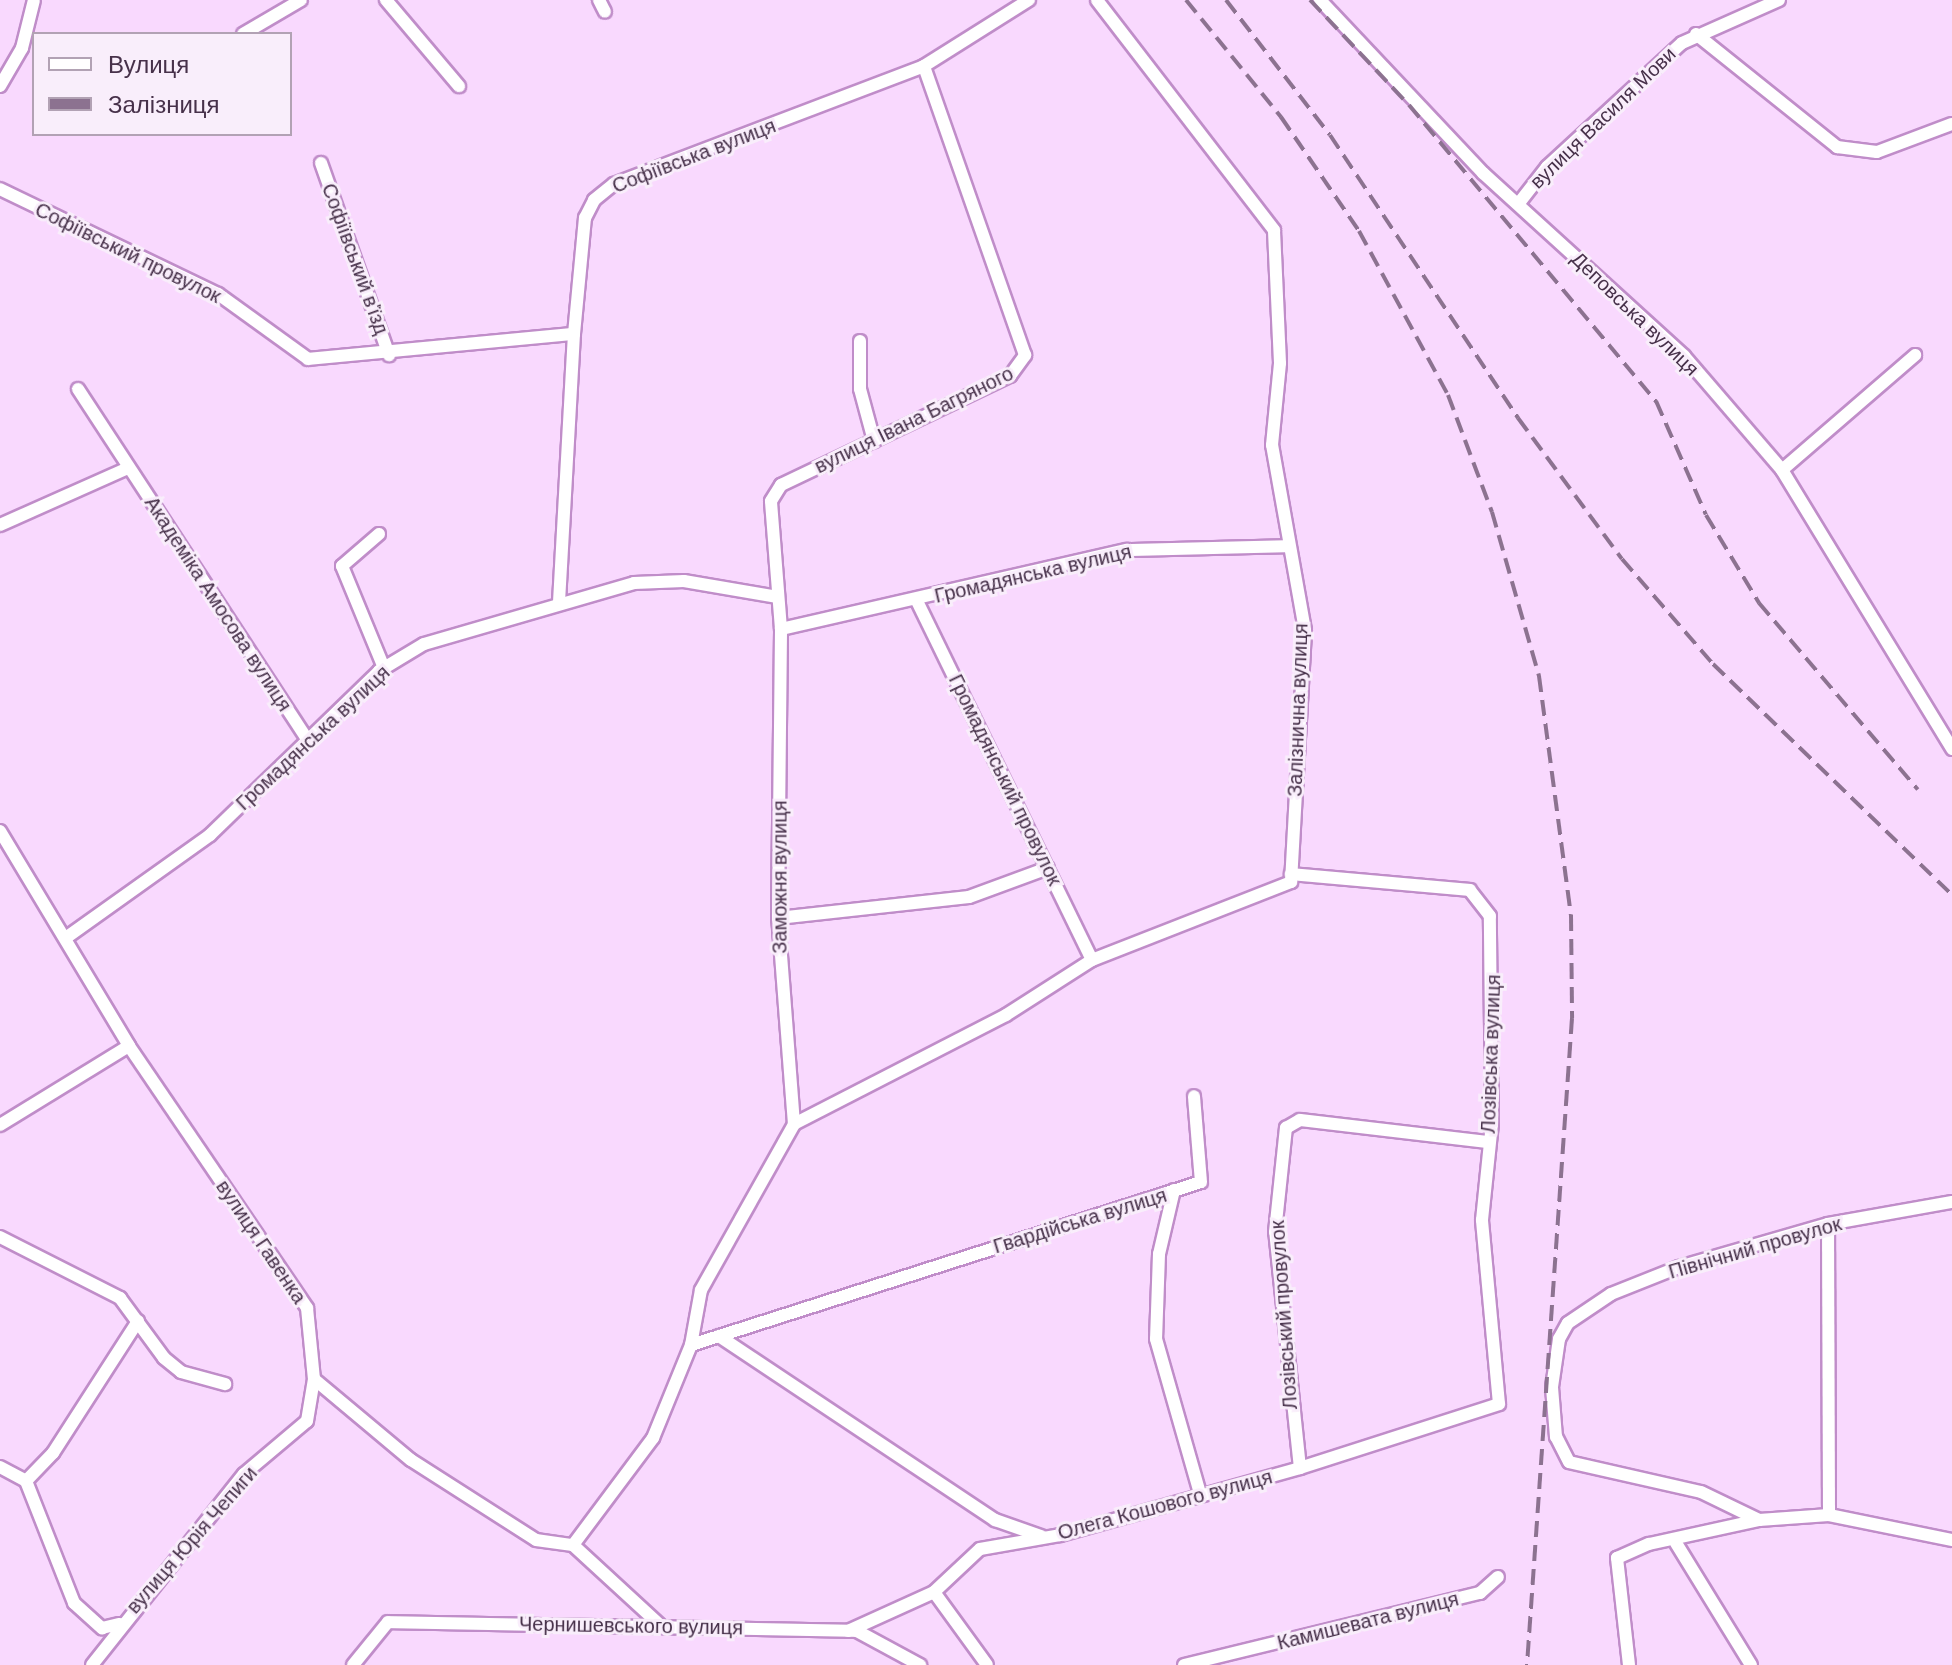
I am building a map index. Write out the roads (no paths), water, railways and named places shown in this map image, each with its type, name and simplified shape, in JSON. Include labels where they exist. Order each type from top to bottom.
[{"type":"street","points":[[0,86],[28,50],[34,0]]},
{"type":"street","points":[[246,32],[301,0]]},
{"type":"street","points":[[386,0],[459,86]]},
{"type":"street","points":[[599,0],[605,12]]},
{"type":"street","name":"Софіївська вулиця","points":[[559,602],[574,334],[585,218],[600,193],[924,66],[1029,0]]},
{"type":"street","name":"Залізнична вулиця","points":[[1097,0],[1274,230],[1280,363],[1272,445],[1305,630],[1291,874]]},
{"type":"street","name":"вулиця Василя Мови","points":[[1519,203],[1547,167],[1696,34],[1779,0]]},
{"type":"street","name":"Деповська вулиця","points":[[1327,2],[1519,203],[1684,356],[1782,470],[1952,749]]},
{"type":"street","points":[[1696,34],[1837,147],[1877,152],[1952,124]]},
{"type":"street","name":"вулиця Івана Багряного","points":[[781,629],[773,495],[874,441],[1010,376],[1025,355],[924,66]]},
{"type":"street","name":"Софіївський в'їзд","points":[[321,163],[389,355]]},
{"type":"street","name":"Софіївський провулок","points":[[0,189],[218,294],[298,356],[319,362],[574,334]]},
{"type":"street","points":[[860,341],[860,389],[874,441]]},
{"type":"street","points":[[1782,470],[1915,355]]},
{"type":"street","name":"Академіка Амосова вулиця","points":[[78,389],[308,740]]},
{"type":"street","points":[[0,525],[128,468]]},
{"type":"street","points":[[379,534],[342,566],[384,668]]},
{"type":"street","name":"Громадянська вулиця","points":[[781,629],[917,601],[1127,550],[1289,546]]},
{"type":"street","name":"Громадянська вулиця","points":[[67,937],[210,835],[384,668],[424,644],[559,602],[657,581],[778,597]]},
{"type":"street","name":"Громадянський провулок","points":[[917,601],[1092,960]]},
{"type":"street","name":"Заможня вулиця","points":[[781,629],[778,918],[794,1124]]},
{"type":"street","name":"вулиця Гавенка","points":[[0,831],[67,937],[129,1046],[307,1308],[314,1379]]},
{"type":"street","points":[[778,918],[969,897],[1048,868]]},
{"type":"street","points":[[573,1545],[653,1438],[691,1345],[701,1290],[794,1124],[1006,1015],[1092,960],[1291,882],[1291,874]]},
{"type":"street","name":"Лозівська вулиця","points":[[1291,874],[1459,888],[1484,904],[1495,975],[1482,1235],[1499,1404]]},
{"type":"street","points":[[0,1125],[129,1046]]},
{"type":"street","points":[[1174,1190],[1201,1182],[1194,1096]]},
{"type":"street","name":"Лозівський провулок","points":[[1300,1468],[1275,1232],[1286,1128],[1300,1120],[1488,1142]]},
{"type":"street","name":"Гвардійська вулиця","points":[[691,1345],[1174,1190]]},
{"type":"street","name":"Гвардійська вулиця","points":[[1174,1190],[1159,1254],[1156,1339],[1200,1493]]},
{"type":"street","name":"Північний провулок","points":[[1759,1520],[1701,1492],[1563,1456],[1552,1387],[1568,1323],[1611,1294],[1679,1267],[1828,1224],[1952,1202]]},
{"type":"street","points":[[1828,1224],[1829,1515]]},
{"type":"street","points":[[0,1237],[120,1298],[181,1372],[225,1384]]},
{"type":"street","points":[[26,1481],[53,1453],[138,1321]]},
{"type":"street","points":[[719,1336],[995,1520],[1044,1537]]},
{"type":"street","points":[[314,1379],[450,1485],[536,1540],[573,1545],[660,1625]]},
{"type":"street","name":"вулиця Юрія Чепиги","points":[[92,1665],[120,1624],[244,1474],[307,1421],[314,1379]]},
{"type":"street","name":"Олега Кошового вулиця","points":[[848,1631],[934,1592],[980,1549],[1044,1537],[1300,1468],[1499,1404]]},
{"type":"street","points":[[0,1467],[26,1481],[74,1603],[102,1628],[120,1624]]},
{"type":"street","points":[[1629,1665],[1617,1558],[1759,1520],[1829,1515],[1952,1540]]},
{"type":"street","points":[[1676,1543],[1751,1665]]},
{"type":"street","name":"Камишевата вулиця","points":[[1184,1665],[1480,1593],[1498,1577]]},
{"type":"street","points":[[934,1592],[987,1665]]},
{"type":"street","name":"Чернишевського вулиця","points":[[353,1665],[388,1622],[848,1631],[877,1637],[920,1665]]},
{"type":"railway","points":[[1186,0],[1281,117],[1359,231],[1448,395],[1492,512],[1539,676],[1571,915],[1572,1018],[1527,1665]]},
{"type":"railway","points":[[1226,0],[1330,135],[1518,418],[1622,559],[1713,664],[1952,895]]},
{"type":"railway","points":[[1310,0],[1409,105],[1656,401],[1706,515],[1759,603],[1918,790]]}]
